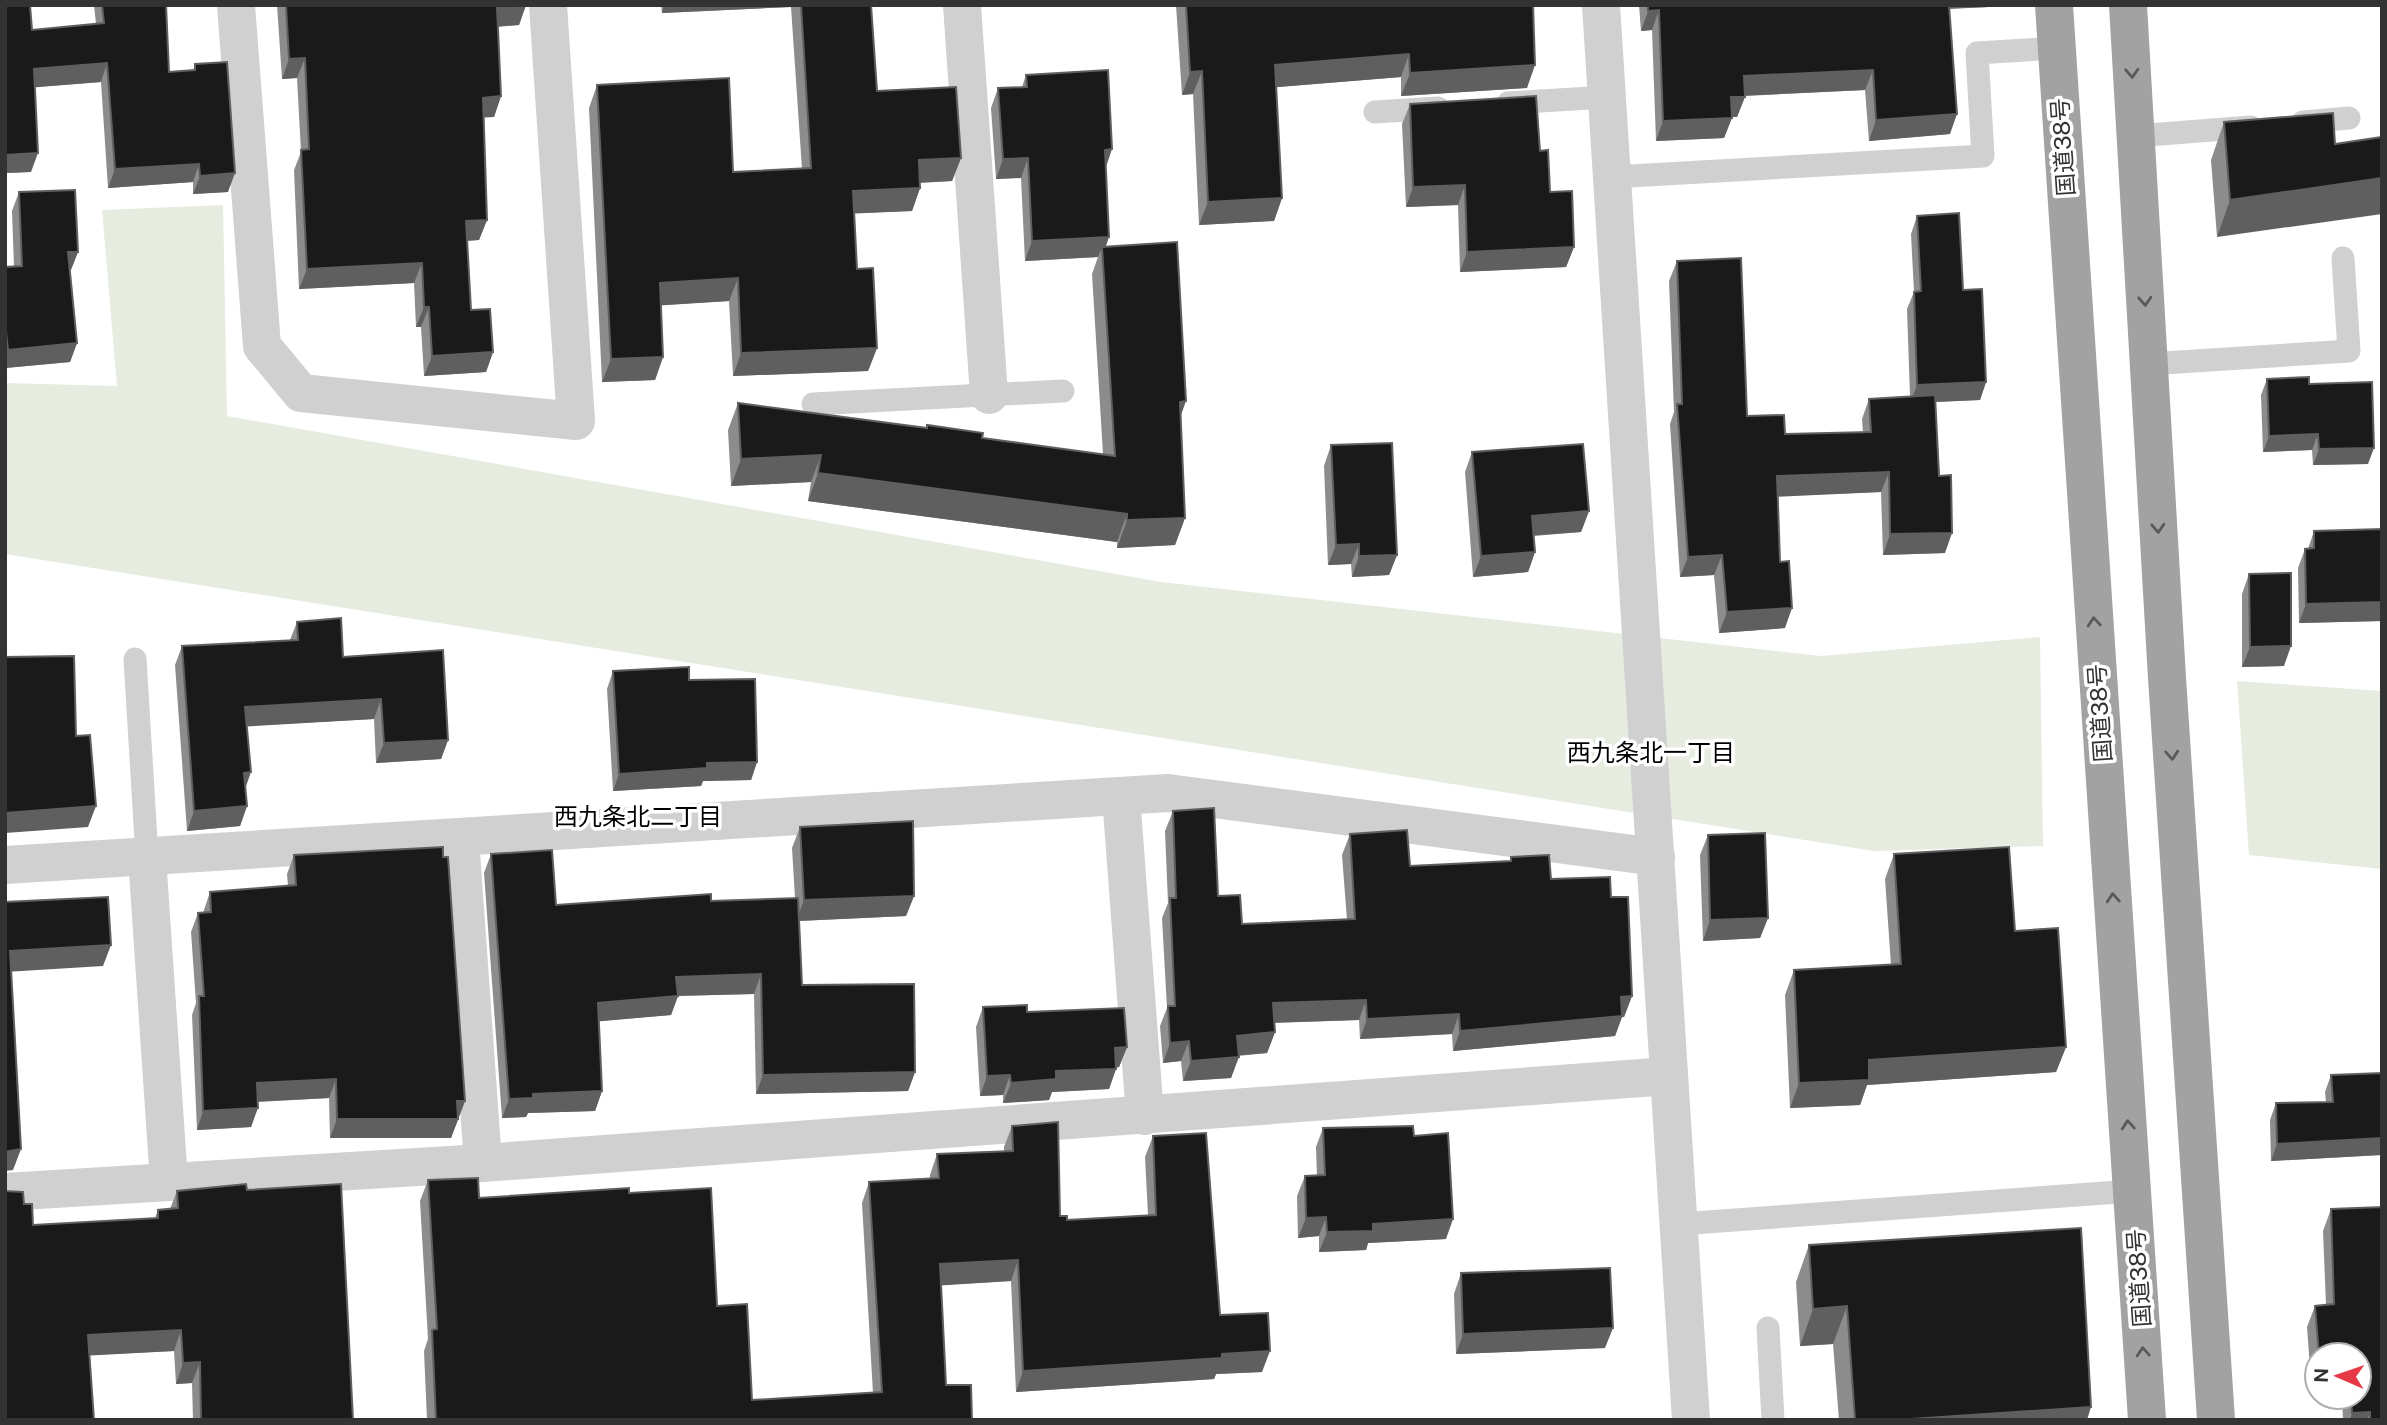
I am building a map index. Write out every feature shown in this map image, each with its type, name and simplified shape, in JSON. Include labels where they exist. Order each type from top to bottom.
[{"type":"highway","name":"国道38号","points":[[2054,5],[2147,1420]]},
{"type":"highway","points":[[2128,5],[2148,364],[2216,1420]]},
{"type":"street","points":[[236,5],[261,346],[301,393],[576,421],[548,5]]},
{"type":"street","points":[[962,5],[989,395]]},
{"type":"street","points":[[1601,5],[1691,1420]]},
{"type":"street","points":[[5,865],[1168,793],[1656,857]]},
{"type":"street","points":[[1121,796],[1145,1116]]},
{"type":"street","points":[[460,838],[483,1163]]},
{"type":"street","points":[[147,857],[169,1182]]},
{"type":"street","points":[[5,1192],[483,1163],[1669,1076]]},
{"type":"lane","points":[[1612,177],[1983,156],[1977,53],[2057,48]]},
{"type":"lane","points":[[1484,105],[1607,97]]},
{"type":"lane","points":[[1375,112],[1457,107]]},
{"type":"lane","points":[[2136,136],[2349,118]]},
{"type":"lane","points":[[2148,364],[2349,351],[2343,258]]},
{"type":"lane","points":[[813,404],[1063,391]]},
{"type":"lane","points":[[135,659],[147,857]]},
{"type":"lane","points":[[1679,1224],[2133,1191]]},
{"type":"lane","points":[[1768,1328],[1773,1420]]},
{"type":"shaded area","points":[[223,205],[227,416],[1161,582],[1821,656],[2040,637],[2043,846],[1874,851],[5,554],[5,383],[117,386],[102,210]]},
{"type":"shaded area","points":[[2237,681],[2382,691],[2382,869],[2249,855]]},
{"type":"building","points":[[5,5],[30,5],[32,30],[104,23],[102,5],[166,5],[169,72],[195,70],[195,64],[227,62],[235,173],[200,176],[199,164],[115,169],[107,63],[34,69],[38,153],[5,155]]},
{"type":"building","points":[[286,5],[524,5],[497,7],[501,96],[483,98],[487,220],[466,221],[471,310],[490,309],[493,352],[432,356],[429,307],[424,307],[422,263],[307,269],[301,150],[309,149],[305,58],[289,59]]},
{"type":"building","points":[[801,5],[871,5],[877,91],[956,87],[961,158],[919,160],[920,188],[853,191],[857,269],[873,268],[877,348],[741,353],[738,278],[660,283],[663,357],[611,359],[597,85],[729,78],[733,172],[811,168]]},
{"type":"building","points":[[1186,5],[1533,5],[1535,65],[1410,73],[1409,54],[1275,65],[1282,198],[1208,202],[1202,71],[1190,72]]},
{"type":"building","points":[[1648,5],[1949,5],[1957,114],[1876,120],[1873,70],[1744,76],[1745,97],[1731,97],[1732,118],[1663,121],[1659,10],[1648,11]]},
{"type":"building","points":[[1108,70],[1112,149],[1105,150],[1109,237],[1032,241],[1028,158],[1003,159],[998,88],[1027,87],[1026,75]]},
{"type":"building","points":[[1536,96],[1540,151],[1548,150],[1550,192],[1572,191],[1574,247],[1467,252],[1465,185],[1413,187],[1410,104]]},
{"type":"building","points":[[2333,113],[2335,144],[2382,137],[2382,178],[2230,200],[2224,122]]},
{"type":"building","points":[[75,190],[78,252],[68,252],[77,343],[8,350],[5,332],[5,267],[22,266],[19,192]]},
{"type":"building","points":[[1959,213],[1963,290],[1982,289],[1986,382],[1917,385],[1914,292],[1921,291],[1917,216]]},
{"type":"building","points":[[1177,242],[1186,401],[1180,402],[1185,518],[1127,520],[1127,514],[818,473],[821,455],[741,459],[738,403],[927,428],[927,425],[983,433],[982,438],[1115,456],[1102,247]]},
{"type":"building","points":[[1741,258],[1747,416],[1784,415],[1785,434],[1871,432],[1869,399],[1935,395],[1939,476],[1951,475],[1952,533],[1890,534],[1889,472],[1777,476],[1780,562],[1789,561],[1792,608],[1727,612],[1722,555],[1688,557],[1677,404],[1682,404],[1677,261]]},
{"type":"building","points":[[2309,377],[2309,384],[2372,382],[2374,448],[2319,449],[2318,434],[2269,436],[2267,379]]},
{"type":"building","points":[[1392,443],[1397,555],[1359,556],[1359,544],[1336,545],[1331,445]]},
{"type":"building","points":[[1583,444],[1589,511],[1532,516],[1535,552],[1481,556],[1472,452]]},
{"type":"building","points":[[2382,529],[2382,602],[2306,604],[2305,549],[2314,548],[2314,531]]},
{"type":"building","points":[[2291,573],[2291,646],[2250,647],[2249,574]]},
{"type":"building","points":[[341,618],[343,657],[443,650],[448,740],[384,743],[381,699],[245,707],[251,772],[244,773],[247,806],[194,811],[182,646],[298,640],[297,622]]},
{"type":"building","points":[[74,656],[76,736],[90,735],[96,806],[5,813],[5,657]]},
{"type":"building","points":[[689,667],[689,680],[755,679],[757,762],[707,763],[707,768],[619,774],[613,671]]},
{"type":"building","points":[[1214,808],[1218,896],[1240,895],[1242,924],[1355,919],[1350,834],[1407,830],[1410,866],[1511,861],[1511,857],[1549,855],[1551,879],[1610,877],[1611,897],[1628,897],[1632,996],[1621,997],[1622,1016],[1460,1031],[1459,1014],[1367,1019],[1366,1000],[1273,1003],[1275,1032],[1237,1036],[1239,1057],[1191,1061],[1189,1041],[1170,1043],[1168,1006],[1175,1006],[1170,898],[1176,898],[1173,811]]},
{"type":"building","points":[[913,821],[914,896],[804,900],[800,827]]},
{"type":"building","points":[[1765,833],[1768,918],[1710,920],[1708,835]]},
{"type":"building","points":[[443,847],[443,857],[448,857],[465,1101],[457,1101],[458,1119],[337,1119],[336,1079],[257,1083],[258,1108],[203,1111],[199,996],[204,996],[198,913],[211,912],[210,892],[296,885],[294,855]]},
{"type":"building","points":[[2009,847],[2015,931],[2058,928],[2066,1047],[1869,1060],[1869,1080],[1799,1083],[1794,970],[1901,964],[1894,854]]},
{"type":"building","points":[[552,850],[556,905],[711,894],[711,901],[798,898],[802,985],[914,984],[915,1072],[763,1075],[761,974],[676,977],[678,996],[598,1003],[602,1091],[533,1094],[533,1098],[509,1099],[491,854]]},
{"type":"building","points":[[108,897],[111,945],[10,951],[21,1149],[5,1152],[5,902]]},
{"type":"building","points":[[1027,1005],[1027,1012],[1124,1008],[1127,1047],[1115,1048],[1116,1069],[1056,1071],[1056,1079],[1011,1083],[1010,1075],[987,1076],[983,1007]]},
{"type":"building","points":[[2382,1073],[2382,1138],[2277,1144],[2276,1103],[2333,1102],[2331,1075]]},
{"type":"building","points":[[1058,1122],[1060,1216],[1067,1216],[1067,1220],[1156,1215],[1153,1136],[1206,1133],[1220,1315],[1268,1313],[1270,1351],[1222,1354],[1222,1358],[1023,1371],[1018,1260],[940,1264],[946,1385],[971,1385],[972,1420],[436,1420],[432,1330],[437,1329],[428,1180],[478,1178],[479,1198],[629,1188],[629,1193],[711,1188],[717,1306],[747,1304],[752,1400],[882,1392],[869,1182],[939,1178],[937,1154],[1013,1151],[1012,1126]]},
{"type":"building","points":[[1413,1126],[1414,1136],[1448,1133],[1453,1219],[1373,1224],[1373,1231],[1327,1232],[1326,1217],[1306,1218],[1305,1176],[1325,1175],[1323,1128]]},
{"type":"building","points":[[246,1184],[247,1190],[341,1184],[353,1420],[201,1420],[200,1362],[183,1363],[181,1330],[88,1335],[94,1420],[5,1420],[5,1191],[23,1192],[24,1204],[32,1204],[33,1225],[158,1218],[158,1210],[178,1208],[177,1191]]},
{"type":"building","points":[[2382,1207],[2382,1420],[2370,1420],[2370,1412],[2352,1413],[2373,1411],[2373,1341],[2318,1341],[2315,1306],[2334,1304],[2331,1209]]},
{"type":"building","points":[[2081,1228],[2091,1407],[1896,1420],[1855,1420],[1847,1306],[1813,1309],[1809,1245]]},
{"type":"building","points":[[1610,1268],[1613,1328],[1463,1334],[1461,1273]]},
{"type":"district","name":"西九条北一丁目","points":[[1651,753]]},
{"type":"district","name":"西九条北二丁目","points":[[638,817]]}]
